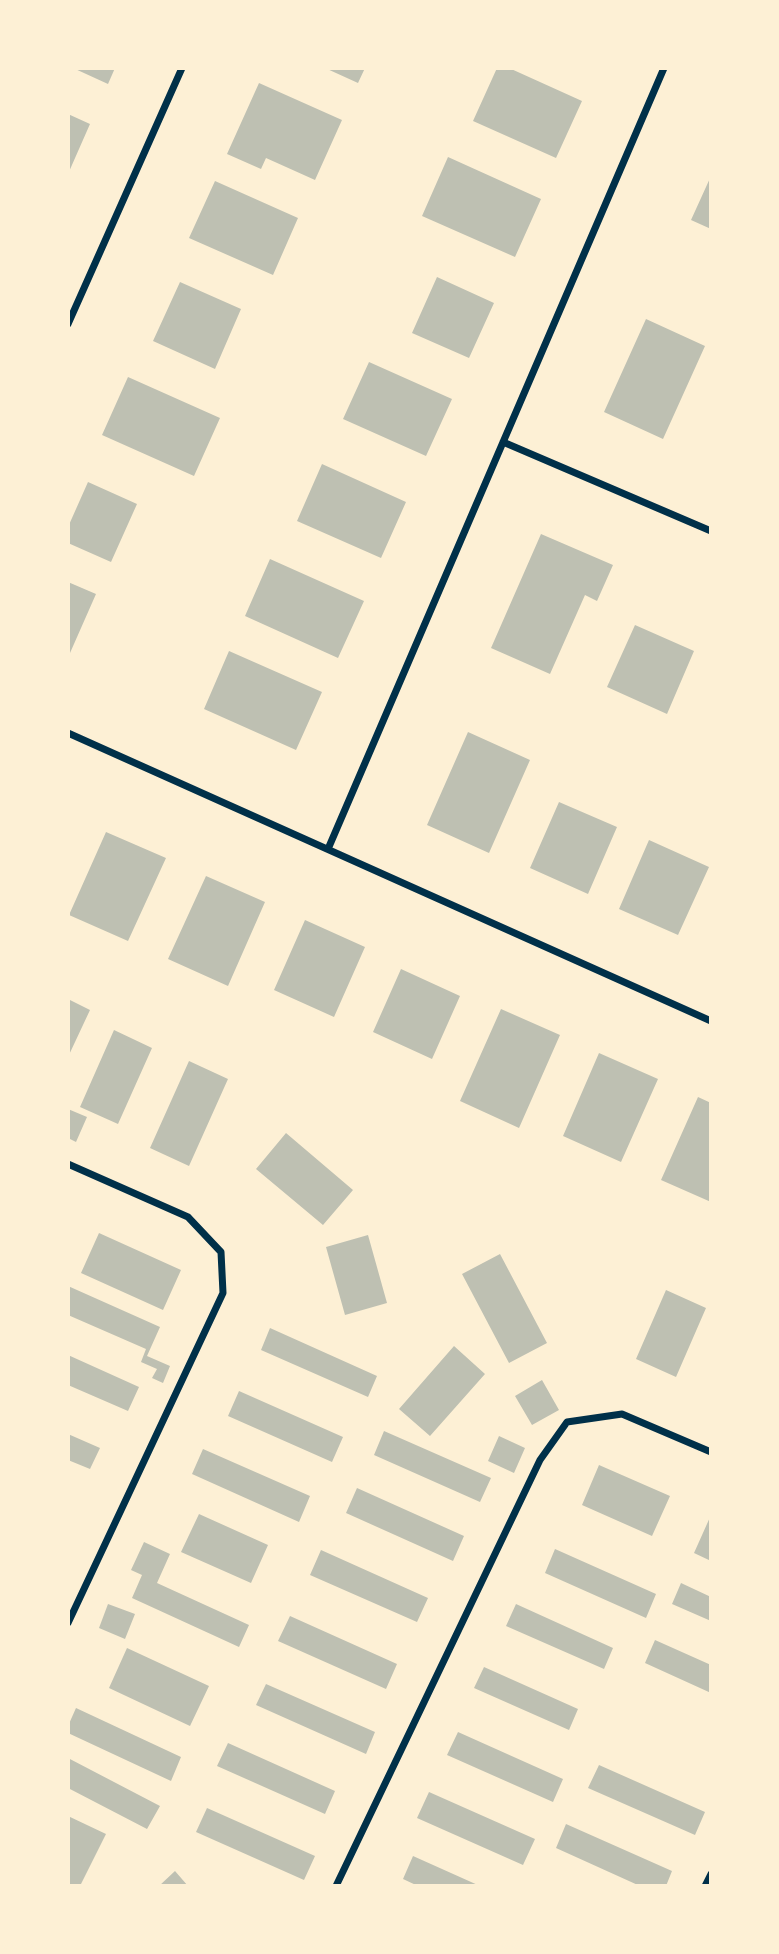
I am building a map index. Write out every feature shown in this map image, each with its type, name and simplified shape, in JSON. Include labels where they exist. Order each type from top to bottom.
[{"type":"street","points":[[68,324],[182,68]]},
{"type":"street","points":[[328,849],[664,68]]},
{"type":"street","points":[[503,442],[711,531]]},
{"type":"street","points":[[68,733],[711,1021]]},
{"type":"street","points":[[68,1164],[188,1217],[221,1252],[223,1293],[68,1623]]},
{"type":"street","points":[[336,1886],[540,1460],[567,1422],[622,1414],[711,1452]]},
{"type":"street","points":[[705,1886],[711,1874]]},
{"type":"building","points":[[73,68],[115,68],[108,84]]},
{"type":"building","points":[[325,68],[365,68],[358,83]]},
{"type":"building","points":[[497,68],[509,68],[582,101],[556,158],[473,121]]},
{"type":"building","points":[[259,83],[342,120],[315,180],[266,158],[261,169],[227,154]]},
{"type":"building","points":[[68,114],[90,124],[68,174]]},
{"type":"building","points":[[448,157],[541,199],[515,257],[422,216]]},
{"type":"building","points":[[711,176],[711,229],[691,220]]},
{"type":"building","points":[[215,181],[298,218],[273,275],[189,238]]},
{"type":"building","points":[[437,277],[494,303],[469,358],[412,333]]},
{"type":"building","points":[[180,282],[241,309],[215,369],[153,341]]},
{"type":"building","points":[[646,319],[705,346],[663,439],[604,412]]},
{"type":"building","points":[[369,362],[452,399],[426,456],[343,419]]},
{"type":"building","points":[[128,377],[220,418],[194,476],[102,435]]},
{"type":"building","points":[[322,464],[406,502],[381,558],[297,521]]},
{"type":"building","points":[[88,482],[137,504],[111,562],[68,543],[68,527]]},
{"type":"building","points":[[541,534],[613,565],[597,601],[585,595],[550,674],[491,648]]},
{"type":"building","points":[[270,559],[364,601],[338,658],[245,616]]},
{"type":"building","points":[[68,582],[96,594],[70,653],[68,652]]},
{"type":"building","points":[[635,625],[694,651],[667,714],[607,687]]},
{"type":"building","points":[[229,651],[322,692],[296,750],[204,709]]},
{"type":"building","points":[[468,732],[530,760],[489,853],[427,825]]},
{"type":"building","points":[[559,802],[617,827],[588,894],[530,868]]},
{"type":"building","points":[[106,832],[166,858],[128,941],[69,915]]},
{"type":"building","points":[[649,840],[709,867],[678,935],[619,909]]},
{"type":"building","points":[[206,876],[265,902],[228,986],[168,959]]},
{"type":"building","points":[[305,920],[365,947],[334,1017],[274,990]]},
{"type":"building","points":[[401,969],[460,996],[432,1059],[373,1032]]},
{"type":"building","points":[[68,999],[90,1010],[68,1057]]},
{"type":"building","points":[[501,1009],[560,1035],[519,1128],[460,1101]]},
{"type":"building","points":[[114,1030],[152,1048],[118,1124],[80,1107]]},
{"type":"building","points":[[599,1053],[658,1079],[621,1162],[563,1136]]},
{"type":"building","points":[[189,1061],[228,1079],[189,1166],[150,1148]]},
{"type":"building","points":[[698,1097],[711,1103],[711,1202],[661,1180]]},
{"type":"building","points":[[68,1109],[87,1117],[76,1142],[68,1138]]},
{"type":"building","points":[[286,1133],[353,1190],[323,1225],[256,1169]]},
{"type":"building","points":[[99,1233],[181,1270],[163,1310],[81,1273]]},
{"type":"building","points":[[368,1235],[387,1303],[345,1315],[326,1247]]},
{"type":"building","points":[[500,1254],[547,1343],[509,1363],[462,1274]]},
{"type":"building","points":[[68,1286],[160,1327],[147,1356],[170,1366],[163,1383],[152,1378],[157,1369],[141,1362],[146,1349],[68,1315]]},
{"type":"building","points":[[666,1290],[706,1308],[676,1377],[636,1359]]},
{"type":"building","points":[[270,1328],[377,1376],[368,1397],[261,1350]]},
{"type":"building","points":[[454,1346],[485,1374],[430,1436],[399,1409]]},
{"type":"building","points":[[68,1355],[139,1387],[128,1411],[68,1385]]},
{"type":"building","points":[[542,1380],[559,1410],[532,1425],[515,1396]]},
{"type":"building","points":[[239,1391],[343,1437],[332,1462],[228,1416]]},
{"type":"building","points":[[384,1431],[491,1478],[480,1502],[374,1455]]},
{"type":"building","points":[[68,1434],[100,1448],[90,1469],[68,1460]]},
{"type":"building","points":[[499,1436],[525,1448],[514,1473],[488,1461]]},
{"type":"building","points":[[203,1449],[310,1496],[299,1522],[192,1474]]},
{"type":"building","points":[[599,1465],[670,1496],[652,1536],[582,1505]]},
{"type":"building","points":[[357,1488],[464,1536],[453,1561],[346,1513]]},
{"type":"building","points":[[199,1514],[268,1545],[251,1583],[181,1552]]},
{"type":"building","points":[[711,1515],[711,1561],[694,1553]]},
{"type":"building","points":[[144,1542],[170,1554],[157,1583],[249,1625],[239,1647],[132,1598],[142,1575],[131,1570]]},
{"type":"building","points":[[555,1549],[656,1594],[646,1618],[545,1573]]},
{"type":"building","points":[[321,1550],[428,1598],[417,1622],[310,1575]]},
{"type":"building","points":[[681,1583],[711,1597],[711,1621],[672,1604]]},
{"type":"building","points":[[108,1604],[135,1614],[125,1639],[99,1628]]},
{"type":"building","points":[[516,1604],[613,1648],[604,1669],[506,1626]]},
{"type":"building","points":[[290,1616],[397,1664],[386,1689],[278,1641]]},
{"type":"building","points":[[655,1640],[711,1665],[711,1693],[645,1663]]},
{"type":"building","points":[[127,1648],[209,1686],[190,1726],[109,1688]]},
{"type":"building","points":[[484,1667],[578,1709],[569,1730],[474,1688]]},
{"type":"building","points":[[266,1684],[375,1732],[366,1754],[256,1705]]},
{"type":"building","points":[[76,1708],[181,1757],[171,1781],[68,1733],[68,1726]]},
{"type":"building","points":[[458,1732],[563,1779],[553,1802],[447,1755]]},
{"type":"building","points":[[228,1743],[335,1791],[325,1814],[217,1766]]},
{"type":"building","points":[[68,1758],[160,1806],[147,1829],[68,1788]]},
{"type":"building","points":[[599,1765],[705,1812],[695,1835],[588,1788]]},
{"type":"building","points":[[429,1792],[535,1839],[523,1865],[417,1818]]},
{"type":"building","points":[[207,1808],[315,1856],[304,1880],[196,1832]]},
{"type":"building","points":[[68,1816],[106,1834],[80,1886],[68,1886]]},
{"type":"building","points":[[566,1824],[672,1871],[666,1886],[640,1886],[556,1848]]},
{"type":"building","points":[[413,1856],[480,1886],[418,1886],[403,1879]]},
{"type":"building","points":[[175,1871],[188,1886],[159,1886]]}]
